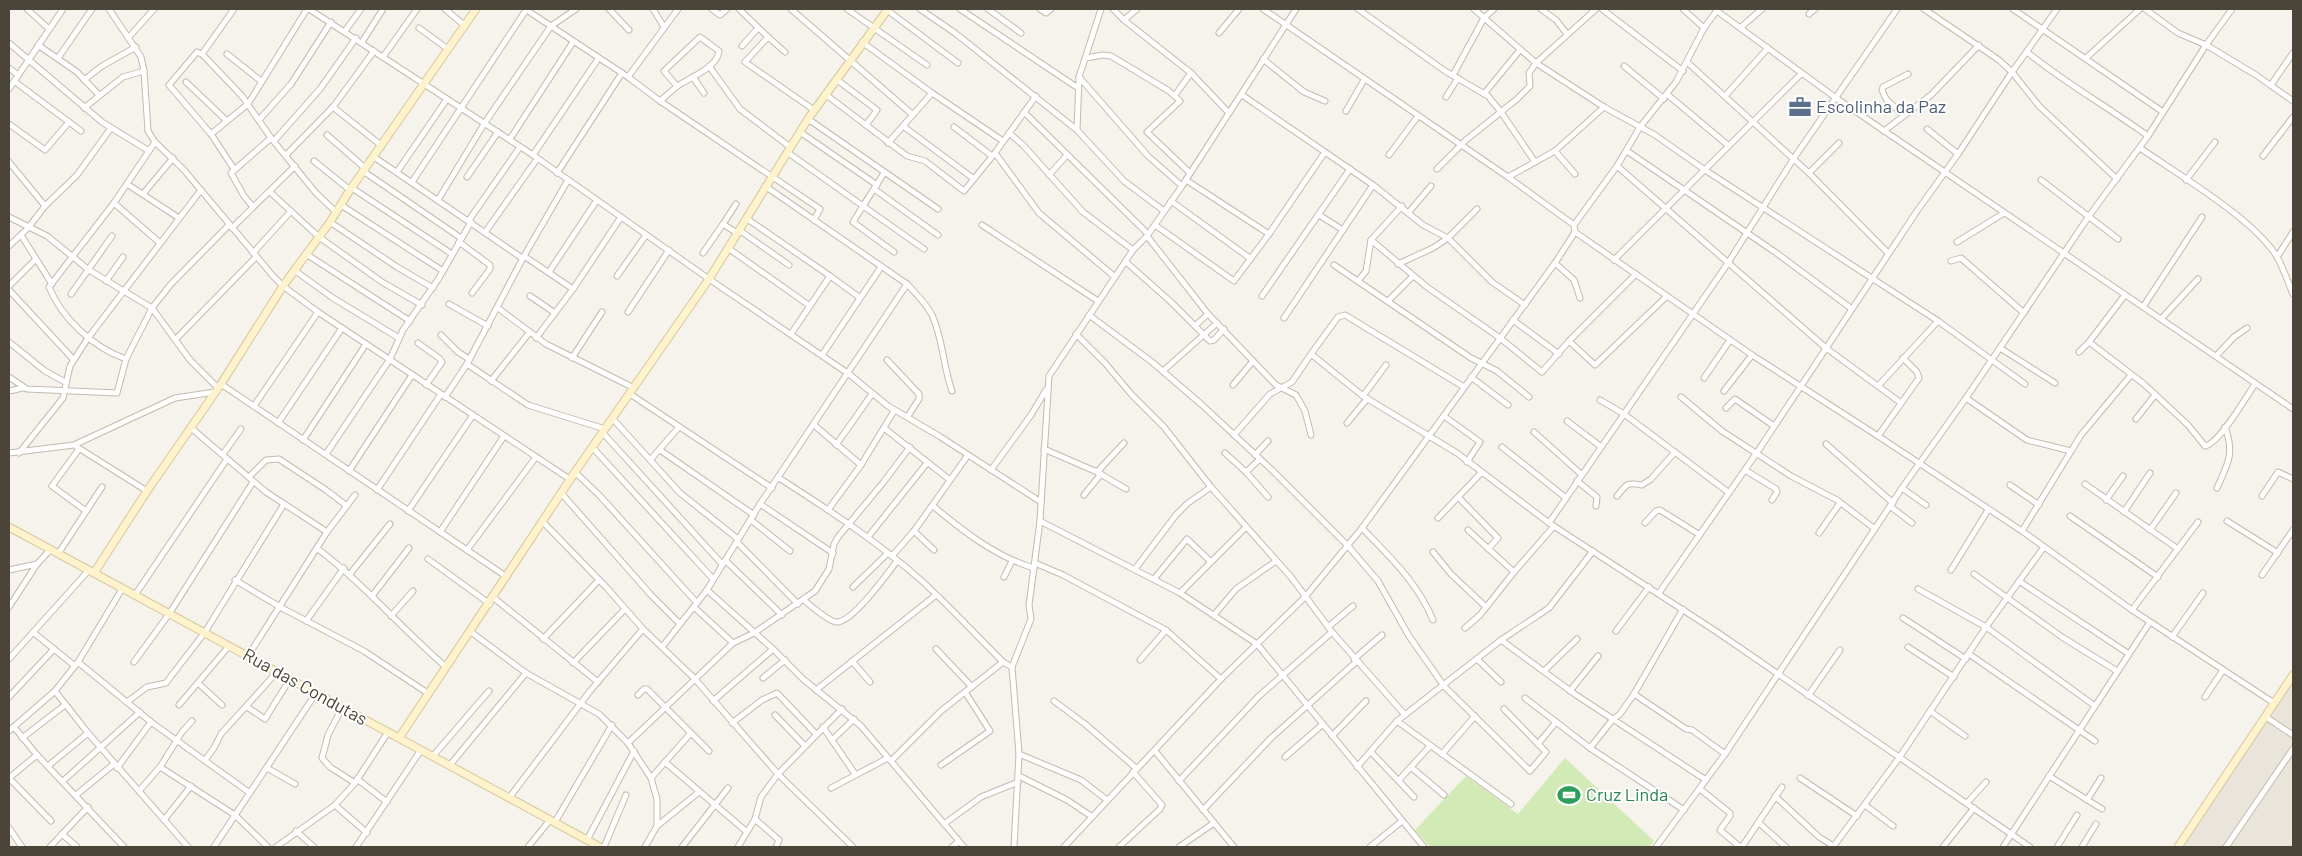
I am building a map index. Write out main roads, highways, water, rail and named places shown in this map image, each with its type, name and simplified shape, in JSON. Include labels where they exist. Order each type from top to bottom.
[{"type":"place","name":"Escolinha da Paz","points":[[1800,107]]},
{"type":"place","name":"Cruz Linda","points":[[1569,795]]}]
